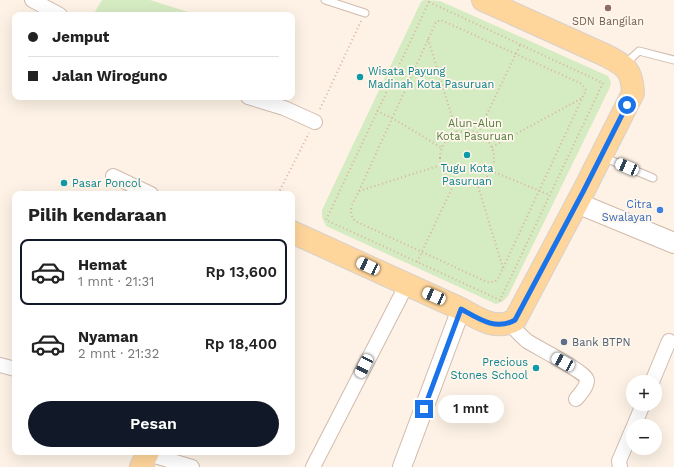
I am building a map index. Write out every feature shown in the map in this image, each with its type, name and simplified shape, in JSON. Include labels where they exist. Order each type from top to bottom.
[{"type":"main road","points":[[295,233],[461,309],[483,321],[496,325],[509,323],[515,320],[633,93],[633,83],[630,73],[615,61],[483,0]]},
{"type":"main road","points":[[577,203],[674,244]]},
{"type":"street","points":[[32,0],[54,12]]},
{"type":"street","points":[[258,100],[284,108],[315,122]]},
{"type":"street","points":[[113,176],[145,191]]},
{"type":"street","points":[[313,467],[406,284]]},
{"type":"street","points":[[402,467],[461,309]]},
{"type":"street","points":[[509,323],[526,340],[575,368],[586,378],[587,381],[584,389],[576,399]]},
{"type":"street","points":[[655,375],[669,341]]},
{"type":"street","points":[[0,365],[12,368]]},
{"type":"street","points":[[620,467],[620,461],[626,445]]},
{"type":"street","points":[[146,458],[192,467]]},
{"type":"lane","points":[[325,0],[365,13]]},
{"type":"lane","points":[[615,61],[639,51],[674,60]]},
{"type":"lane","points":[[600,156],[653,178]]},
{"type":"path","points":[[429,2],[520,45],[603,83],[500,300],[326,220],[429,2]]},
{"type":"path","points":[[280,191],[315,122],[324,98],[365,13]]},
{"type":"path","points":[[441,20],[582,84],[586,90],[498,279],[494,282],[488,282],[422,252],[355,221],[351,216],[350,211],[428,39],[436,22],[441,20]]},
{"type":"path","points":[[428,39],[457,133]]},
{"type":"path","points":[[478,133],[520,45]]},
{"type":"path","points":[[492,147],[582,98]]},
{"type":"path","points":[[377,111],[392,118],[442,148]]},
{"type":"path","points":[[468,131],[478,133],[486,139],[492,147],[494,156],[491,171],[483,180],[477,183],[462,185],[455,182],[446,175],[441,165],[440,154],[442,148],[448,139],[457,133],[468,131]]},
{"type":"path","points":[[359,191],[441,165]]},
{"type":"path","points":[[491,171],[550,195]]},
{"type":"path","points":[[417,262],[455,182]]},
{"type":"path","points":[[477,183],[503,268]]},
{"type":"green space","points":[[102,0],[150,0],[188,12],[95,12]]},
{"type":"green space","name":"Alun-Alun Kota Pasuruan","points":[[424,0],[440,1],[608,76],[611,82],[610,87],[508,296],[502,302],[496,304],[326,226],[322,217],[322,210],[419,6]]},
{"type":"place","name":"SDN Bangilan","points":[[608,8]]},
{"type":"place","name":"Wisata Payung Madinah Kota Pasuruan","points":[[360,77]]},
{"type":"place","name":"Tugu Kota Pasuruan","points":[[467,155]]},
{"type":"place","name":"Pasar Poncol","points":[[64,183]]},
{"type":"place","name":"Citra Swalayan","points":[[660,210]]},
{"type":"place","name":"Bank BTPN","points":[[564,342]]},
{"type":"place","name":"Precious Stones School","points":[[536,368]]},
{"type":"route","points":[[424,409],[461,309],[483,321],[496,325],[509,323],[515,320],[627,105]]}]
